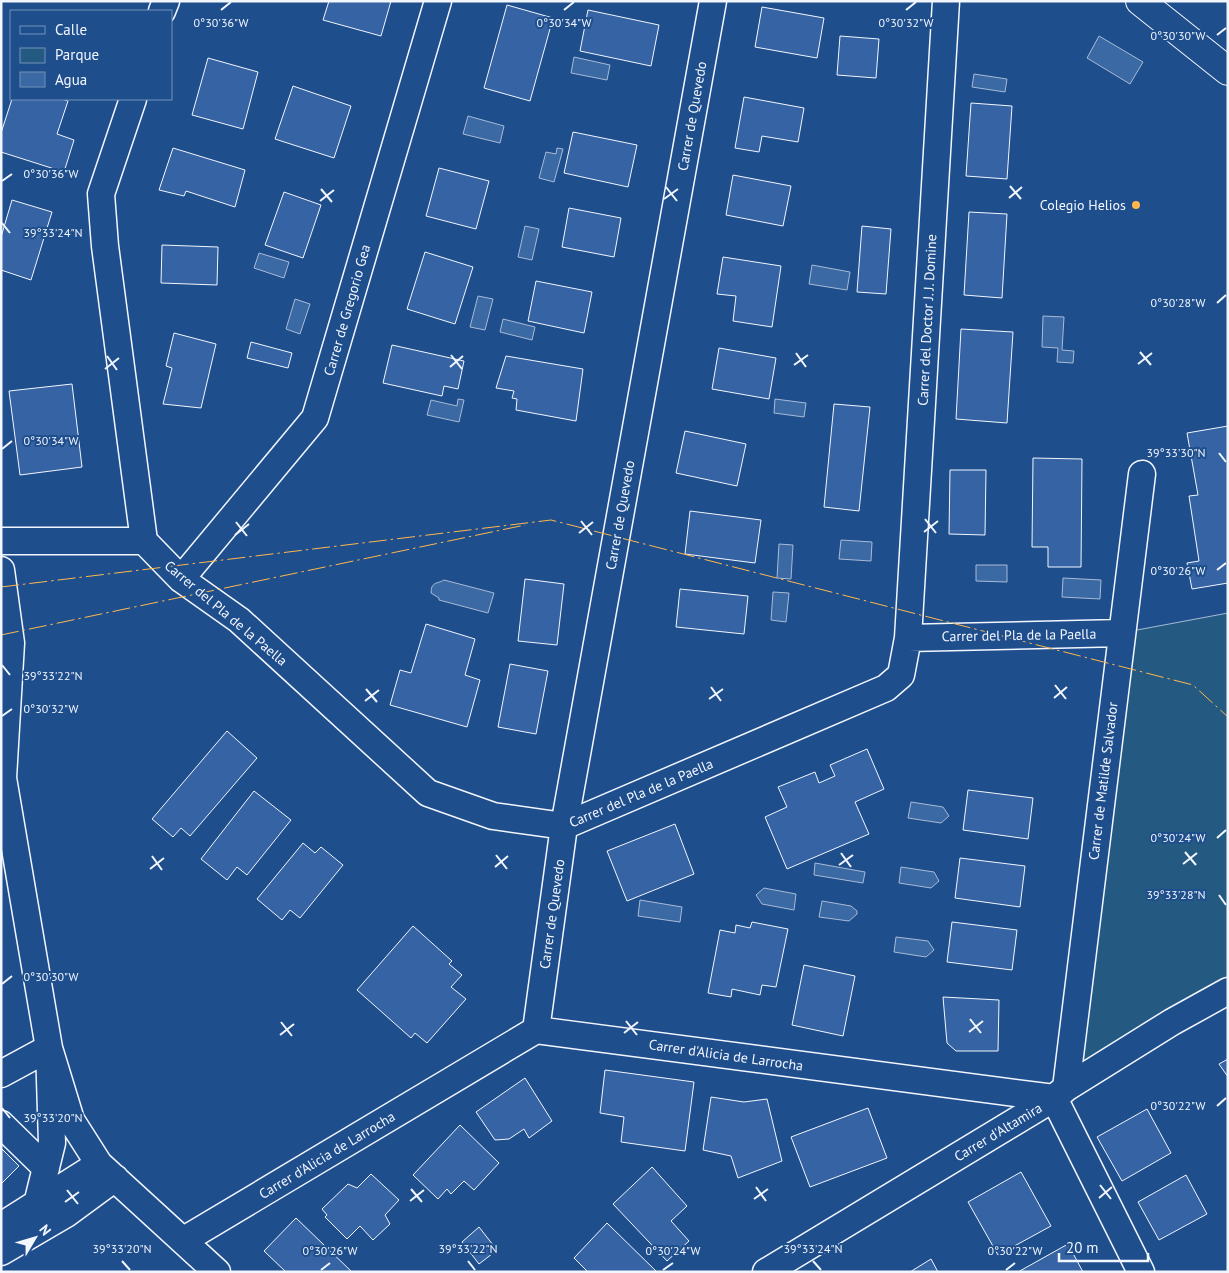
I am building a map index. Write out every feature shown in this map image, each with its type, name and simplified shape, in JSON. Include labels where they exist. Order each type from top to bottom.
[{"type":"main road","points":[[1140,1],[1228,71]]},
{"type":"street","name":"Carrer de Gregorio Gea","points":[[181,579],[315,418],[438,1]]},
{"type":"street","name":"Carrer de Quevedo","points":[[536,1030],[564,826],[713,1]]},
{"type":"street","name":"Carrer del Doctor J. J. Domine","points":[[908,638],[946,1]]},
{"type":"street","points":[[1,541],[144,541],[105,246],[101,194],[133,100]]},
{"type":"street","name":"Carrer de Matilde Salvador","points":[[1060,1093],[1142,474]]},
{"type":"street","name":"Carrer del Pla de la Paella","points":[[144,541],[181,579],[239,620],[428,793],[493,816],[564,826],[886,688],[901,675],[908,638],[1121,633]]},
{"type":"street","points":[[1,570],[11,643],[3,778],[49,1048],[71,1120],[107,1171],[217,1272]]},
{"type":"street","name":"Carrer d'Altamira","points":[[766,1272],[1060,1093],[1172,1022],[1228,991]]},
{"type":"street","name":"Carrer d'Alicia de Larrocha","points":[[184,1240],[536,1030],[1060,1093]]},
{"type":"street","points":[[1,1074],[49,1048]]},
{"type":"street","points":[[37,1204],[52,1143],[49,1048]]},
{"type":"street","points":[[1060,1093],[1141,1272]]},
{"type":"street","points":[[1,1124],[46,1168]]},
{"type":"street","points":[[1,1226],[37,1204],[107,1171]]},
{"type":"street","points":[[1,1252],[66,1214],[107,1171]]},
{"type":"green space","points":[[1228,613],[1228,991],[1066,1088],[1121,633]]},
{"type":"water","points":[[1099,36],[1143,62],[1130,84],[1087,58]]},
{"type":"water","points":[[574,57],[610,65],[607,80],[571,73]]},
{"type":"water","points":[[974,74],[1007,79],[1005,92],[972,87]]},
{"type":"water","points":[[468,116],[504,126],[500,143],[463,134]]},
{"type":"water","points":[[557,148],[563,149],[554,182],[539,178],[546,152],[556,154]]},
{"type":"water","points":[[525,226],[539,229],[532,260],[518,257]]},
{"type":"water","points":[[259,253],[289,262],[284,278],[254,268]]},
{"type":"water","points":[[812,265],[850,272],[847,290],[809,284]]},
{"type":"water","points":[[478,296],[493,299],[485,330],[470,327]]},
{"type":"water","points":[[295,299],[310,304],[300,334],[286,329]]},
{"type":"water","points":[[1043,316],[1064,317],[1062,350],[1074,351],[1073,363],[1057,362],[1058,348],[1042,347]]},
{"type":"water","points":[[503,319],[535,327],[532,340],[500,332]]},
{"type":"water","points":[[458,399],[464,400],[459,422],[427,415],[431,400],[457,406]]},
{"type":"water","points":[[775,399],[806,403],[804,417],[774,413]]},
{"type":"water","points":[[841,540],[872,542],[871,561],[839,559]]},
{"type":"water","points":[[779,544],[793,545],[791,579],[777,578]]},
{"type":"water","points":[[976,565],[1007,565],[1007,582],[976,581]]},
{"type":"water","points":[[1063,578],[1101,580],[1100,599],[1062,597]]},
{"type":"water","points":[[444,580],[494,593],[488,613],[439,600],[439,598],[431,593],[431,589],[432,586]]},
{"type":"water","points":[[773,592],[789,593],[786,622],[771,620]]},
{"type":"water","points":[[911,802],[943,807],[949,816],[941,823],[908,818]]},
{"type":"water","points":[[815,863],[865,872],[863,883],[814,875]]},
{"type":"water","points":[[901,867],[934,872],[939,881],[931,888],[899,883]]},
{"type":"water","points":[[764,888],[796,894],[794,910],[762,904],[756,895]]},
{"type":"water","points":[[640,900],[682,907],[680,922],[638,916]]},
{"type":"water","points":[[822,901],[851,906],[857,911],[857,914],[849,921],[819,917]]},
{"type":"water","points":[[896,937],[928,941],[934,950],[926,957],[894,952]]},
{"type":"building","points":[[329,1],[391,1],[381,36],[323,20]]},
{"type":"building","points":[[507,5],[553,18],[530,101],[484,88]]},
{"type":"building","points":[[762,7],[824,18],[817,58],[755,47]]},
{"type":"building","points":[[588,10],[659,25],[651,66],[580,51]]},
{"type":"building","points":[[840,36],[879,39],[876,78],[837,75]]},
{"type":"building","points":[[208,58],[258,72],[243,129],[192,115]]},
{"type":"building","points":[[293,86],[351,106],[334,158],[275,139]]},
{"type":"building","points":[[744,97],[804,108],[798,142],[762,136],[759,152],[735,148]]},
{"type":"building","points":[[12,100],[68,101],[57,134],[74,140],[64,172],[1,152],[1,133]]},
{"type":"building","points":[[971,103],[1012,106],[1007,179],[966,176]]},
{"type":"building","points":[[573,132],[637,145],[628,187],[564,173]]},
{"type":"building","points":[[173,148],[245,170],[235,207],[186,191],[184,196],[159,190]]},
{"type":"building","points":[[439,168],[489,181],[476,229],[426,216]]},
{"type":"building","points":[[733,175],[791,186],[783,226],[726,215]]},
{"type":"building","points":[[284,192],[321,205],[303,258],[265,245]]},
{"type":"building","points":[[12,200],[52,212],[31,280],[1,270],[1,237]]},
{"type":"building","points":[[569,208],[621,218],[614,257],[562,247]]},
{"type":"building","points":[[969,212],[1007,214],[1002,298],[964,295]]},
{"type":"building","points":[[862,226],[891,229],[886,294],[857,292]]},
{"type":"building","points":[[162,245],[218,247],[217,285],[161,283]]},
{"type":"building","points":[[425,252],[473,267],[455,324],[407,309]]},
{"type":"building","points":[[723,257],[781,266],[772,327],[733,321],[736,296],[717,294]]},
{"type":"building","points":[[536,281],[592,292],[584,333],[528,321]]},
{"type":"building","points":[[961,329],[1013,332],[1007,423],[956,419]]},
{"type":"building","points":[[174,333],[216,344],[201,408],[163,404],[172,368],[166,366]]},
{"type":"building","points":[[251,342],[292,353],[288,368],[247,358]]},
{"type":"building","points":[[392,345],[464,361],[458,389],[444,386],[442,396],[383,383]]},
{"type":"building","points":[[719,348],[776,358],[769,399],[712,389]]},
{"type":"building","points":[[506,356],[583,369],[576,421],[516,410],[517,399],[512,398],[514,391],[496,388]]},
{"type":"building","points":[[72,384],[82,467],[20,475],[9,391]]},
{"type":"building","points":[[834,404],[870,407],[859,511],[824,507]]},
{"type":"building","points":[[1228,426],[1228,583],[1192,589],[1187,563],[1199,561],[1189,496],[1198,495],[1187,433]]},
{"type":"building","points":[[685,431],[746,444],[737,486],[676,473]]},
{"type":"building","points":[[1033,458],[1082,459],[1081,567],[1048,567],[1048,547],[1032,547]]},
{"type":"building","points":[[950,470],[986,470],[985,535],[949,534]]},
{"type":"building","points":[[690,511],[761,520],[755,563],[685,554]]},
{"type":"building","points":[[525,579],[564,584],[557,645],[518,641]]},
{"type":"building","points":[[680,589],[748,596],[744,634],[676,627]]},
{"type":"building","points":[[426,624],[475,639],[465,675],[480,680],[467,727],[390,705],[400,670],[411,673]]},
{"type":"building","points":[[510,664],[548,671],[536,734],[498,727]]},
{"type":"building","points":[[227,731],[257,758],[190,836],[181,828],[173,837],[152,819]]},
{"type":"building","points":[[867,749],[884,789],[855,802],[869,834],[787,869],[765,817],[787,807],[778,787],[815,772],[819,783],[835,776],[830,765]]},
{"type":"building","points":[[968,790],[1033,798],[1028,839],[963,830]]},
{"type":"building","points":[[254,791],[291,820],[247,875],[237,867],[227,880],[201,859]]},
{"type":"building","points":[[675,824],[694,874],[627,901],[607,851]]},
{"type":"building","points":[[303,843],[315,853],[321,847],[343,865],[300,918],[290,910],[282,920],[257,899]]},
{"type":"building","points":[[960,858],[1025,866],[1020,907],[955,898]]},
{"type":"building","points":[[752,922],[788,929],[776,987],[762,985],[760,995],[732,989],[731,997],[708,993],[720,930],[735,933],[736,925],[750,928]]},
{"type":"building","points":[[952,922],[1017,930],[1012,970],[947,962]]},
{"type":"building","points":[[413,926],[452,961],[449,964],[462,975],[451,987],[466,999],[427,1043],[415,1033],[411,1038],[357,990]]},
{"type":"building","points":[[804,965],[855,976],[843,1036],[792,1025]]},
{"type":"building","points":[[943,997],[999,1000],[998,1051],[956,1051],[947,1043]]},
{"type":"building","points":[[1228,1059],[1228,1077],[1219,1064]]},
{"type":"building","points":[[605,1070],[694,1082],[685,1151],[621,1142],[624,1117],[600,1113]]},
{"type":"building","points":[[525,1078],[552,1121],[529,1138],[524,1129],[509,1139],[495,1140],[476,1112]]},
{"type":"building","points":[[711,1097],[744,1102],[767,1099],[782,1161],[738,1178],[731,1156],[703,1150]]},
{"type":"building","points":[[868,1108],[887,1158],[810,1187],[791,1137]]},
{"type":"building","points":[[1147,1109],[1171,1153],[1122,1181],[1097,1137]]},
{"type":"building","points":[[460,1125],[499,1163],[474,1190],[464,1181],[451,1194],[447,1189],[438,1199],[413,1175]]},
{"type":"building","points":[[1,1148],[19,1166],[1,1184]]},
{"type":"building","points":[[652,1167],[687,1206],[671,1221],[689,1241],[667,1261],[613,1204]]},
{"type":"building","points":[[1021,1172],[1051,1226],[998,1255],[968,1202]]},
{"type":"building","points":[[371,1174],[399,1200],[385,1215],[390,1224],[373,1240],[360,1226],[347,1239],[325,1217],[327,1215],[322,1209],[348,1184],[357,1188]]},
{"type":"building","points":[[1186,1175],[1207,1214],[1159,1240],[1138,1202]]},
{"type":"building","points":[[296,1218],[352,1272],[286,1272],[264,1251]]},
{"type":"building","points":[[607,1223],[657,1272],[588,1272],[574,1258]]},
{"type":"building","points":[[479,1227],[497,1250],[479,1264],[462,1242]]},
{"type":"building","points":[[1068,1244],[1083,1272],[1018,1272]]},
{"type":"building","points":[[931,1259],[938,1272],[910,1272]]},
{"type":"power","points":[[1,587],[551,520],[1193,685],[1228,717]]},
{"type":"power","points":[[1,635],[525,525]]},
{"type":"place","name":"Colegio Helios","points":[[1136,205]]}]
